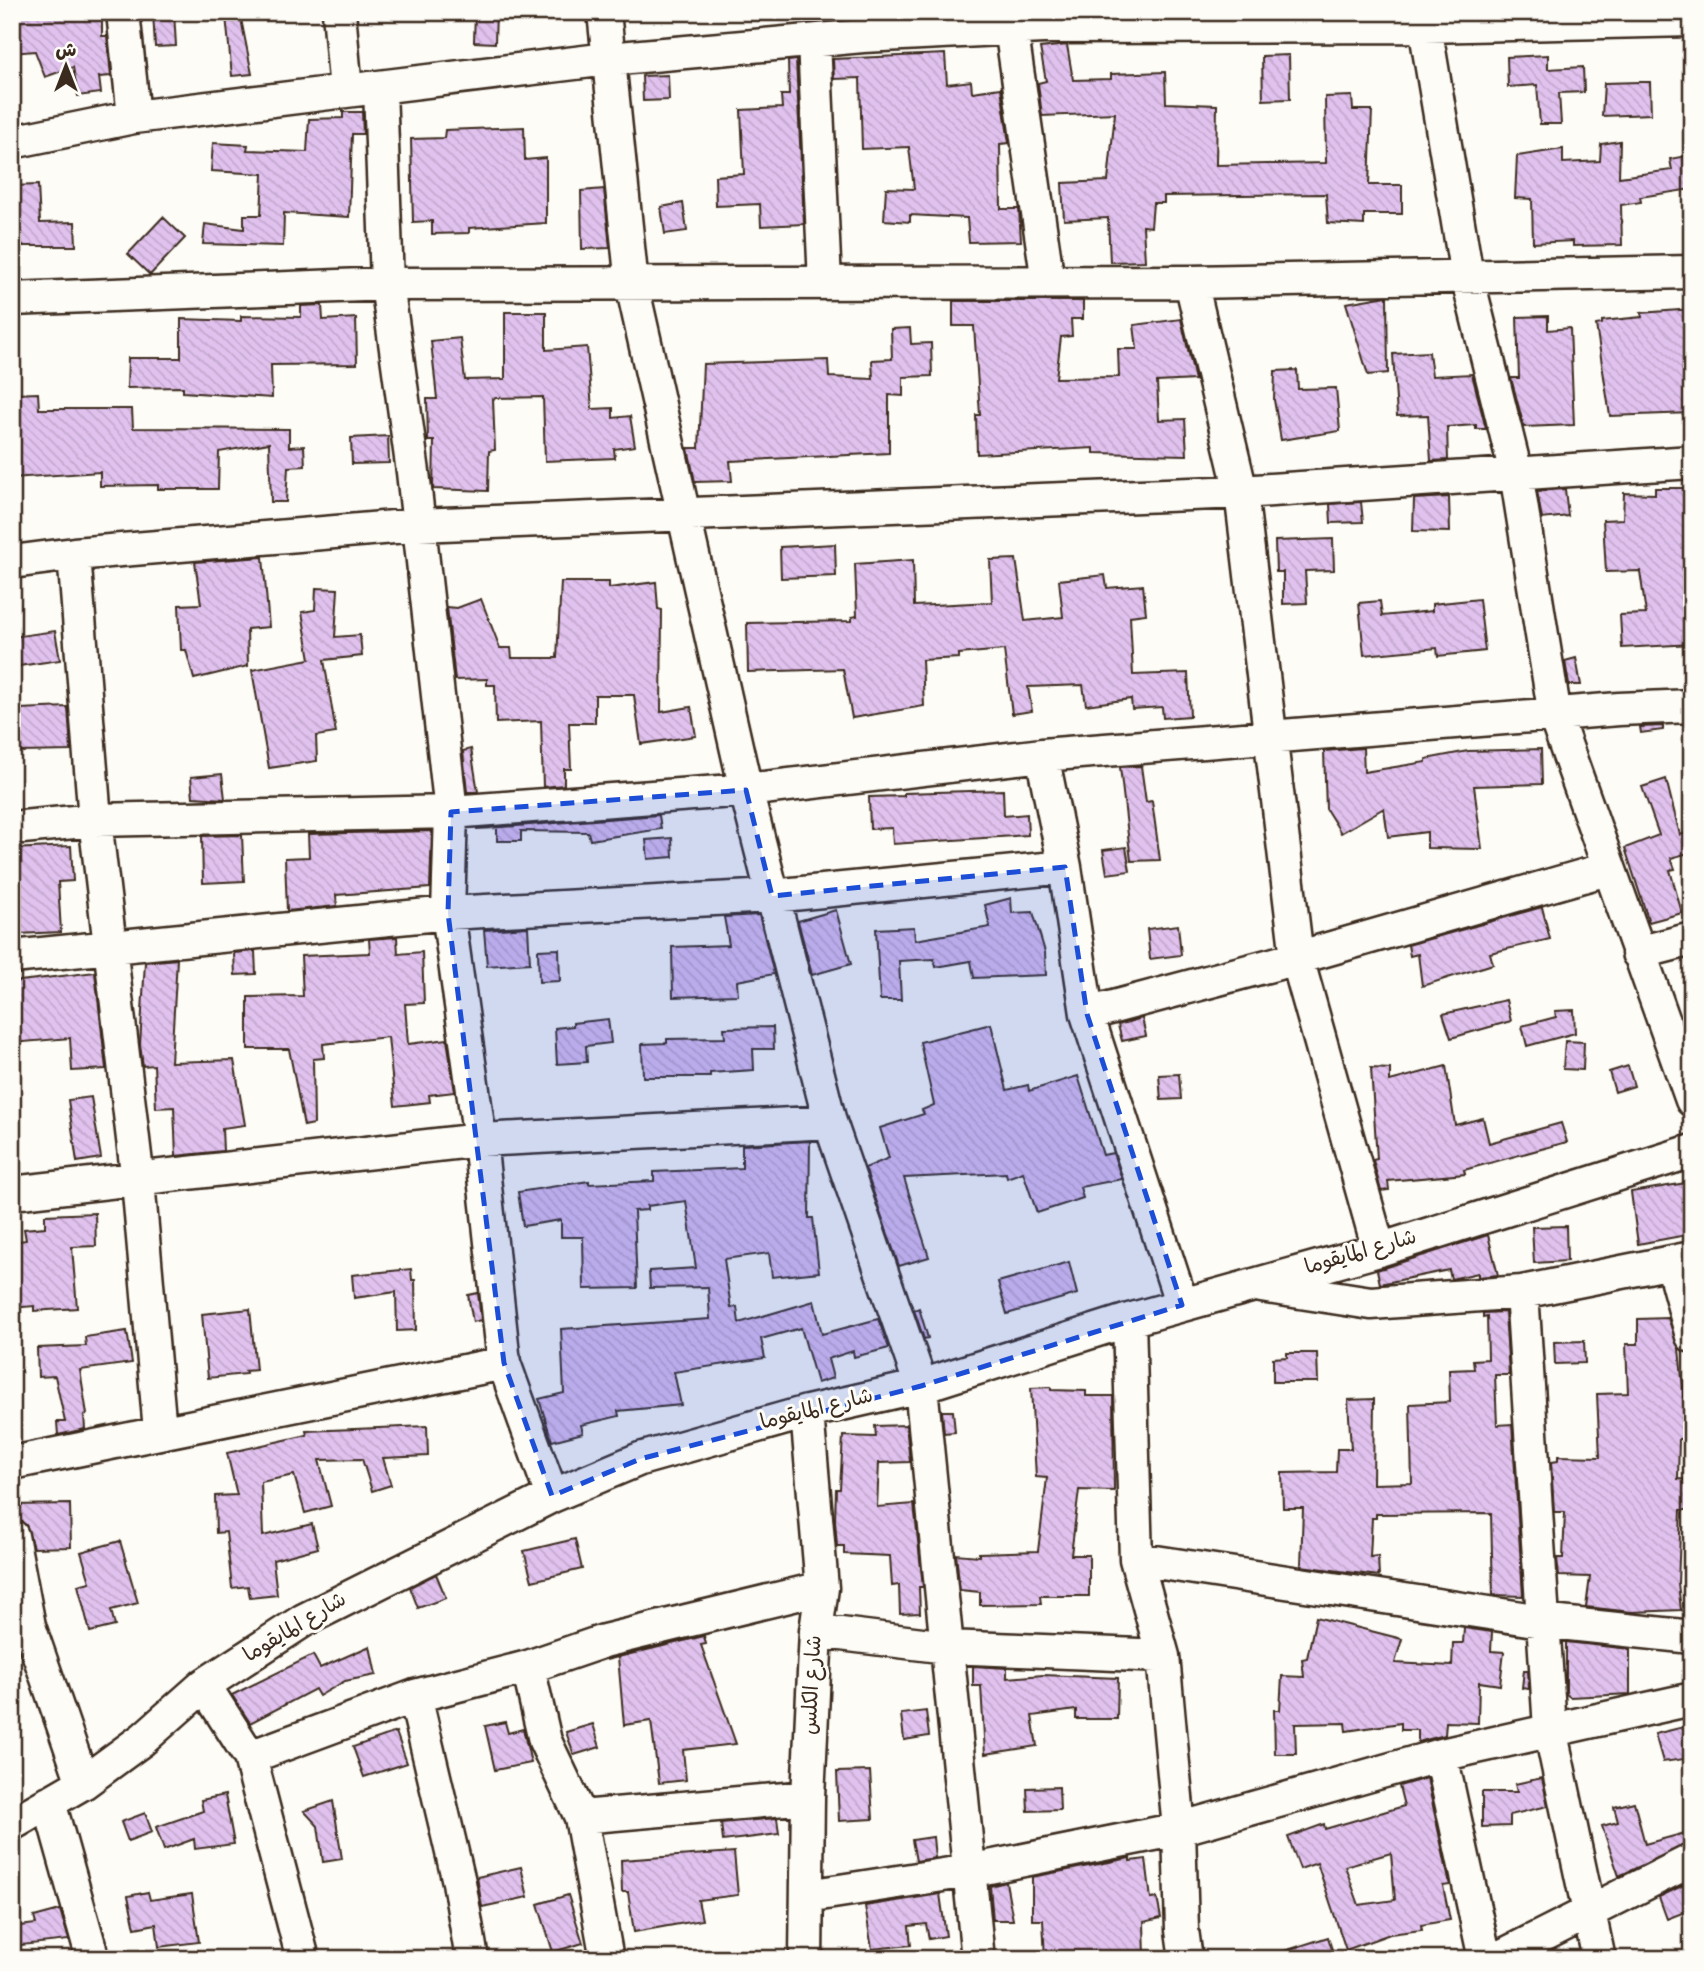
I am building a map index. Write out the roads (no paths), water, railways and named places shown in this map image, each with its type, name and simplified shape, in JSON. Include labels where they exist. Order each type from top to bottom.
[{"type":"street","points":[[123,12],[134,117]]},
{"type":"street","points":[[340,12],[346,91]]},
{"type":"street","points":[[604,12],[632,285],[746,790],[830,1122],[921,1386],[978,1959]]},
{"type":"street","points":[[12,142],[134,117],[608,59],[814,41],[861,24],[1011,29],[1043,20],[1425,26],[1605,16],[1692,20]]},
{"type":"street","points":[[1425,26],[1466,276],[1516,473],[1555,716],[1607,869],[1692,1100]]},
{"type":"street","points":[[1011,29],[1048,282]]},
{"type":"street","points":[[814,41],[825,282]]},
{"type":"street","points":[[380,88],[387,284],[451,812],[448,913],[480,1140],[504,1363],[552,1496]]},
{"type":"street","points":[[12,299],[387,284],[1191,282],[1692,272]]},
{"type":"street","points":[[1191,282],[1241,492],[1297,958],[1379,1250]]},
{"type":"street","points":[[12,562],[74,554],[418,525],[1241,492],[1692,462]]},
{"type":"street","points":[[74,554],[95,820],[138,1181],[160,1431]]},
{"type":"street","points":[[12,828],[95,820],[451,812],[746,790],[1042,755],[1619,709],[1692,706]]},
{"type":"street","points":[[1042,755],[1065,867],[1087,1014],[1182,1305]]},
{"type":"street","points":[[12,957],[448,913],[772,896],[1065,867]]},
{"type":"street","points":[[1087,1014],[1297,958],[1607,869]]},
{"type":"street","points":[[1638,953],[1692,939]]},
{"type":"street","points":[[12,1193],[138,1181],[480,1140],[830,1122]]},
{"type":"street","name":"شارع المايقوما","points":[[12,1825],[83,1783],[143,1738],[204,1685],[304,1620],[552,1496],[640,1459],[807,1412],[921,1386],[1129,1320],[1379,1250],[1692,1151]]},
{"type":"street","points":[[1252,1285],[1371,1303],[1522,1292],[1682,1261],[1692,1336]]},
{"type":"street","points":[[1522,1292],[1550,1729],[1599,1959]]},
{"type":"street","points":[[1129,1320],[1136,1559],[1163,1656],[1179,1829],[1182,1930],[1186,1959]]},
{"type":"street","points":[[12,1463],[504,1363]]},
{"type":"street","name":"شارع الكلس","points":[[806,1959],[808,1797],[816,1631],[821,1588],[807,1412]]},
{"type":"street","points":[[12,1536],[21,1629],[83,1783]]},
{"type":"street","points":[[1136,1559],[1541,1621],[1692,1637]]},
{"type":"street","points":[[250,1757],[415,1696],[528,1667],[604,1641],[821,1588]]},
{"type":"street","points":[[816,1631],[947,1647],[1163,1656]]},
{"type":"street","points":[[528,1667],[545,1741],[581,1817],[607,1959]]},
{"type":"street","points":[[204,1685],[250,1757],[303,1959]]},
{"type":"street","points":[[415,1696],[459,1882],[472,1959]]},
{"type":"street","points":[[807,1896],[969,1871],[1179,1829],[1441,1755],[1692,1699]]},
{"type":"street","points":[[1441,1755],[1485,1959]]},
{"type":"street","points":[[581,1817],[808,1797]]},
{"type":"street","points":[[49,1801],[93,1959]]},
{"type":"street","points":[[1496,1959],[1587,1910],[1692,1860]]}]
